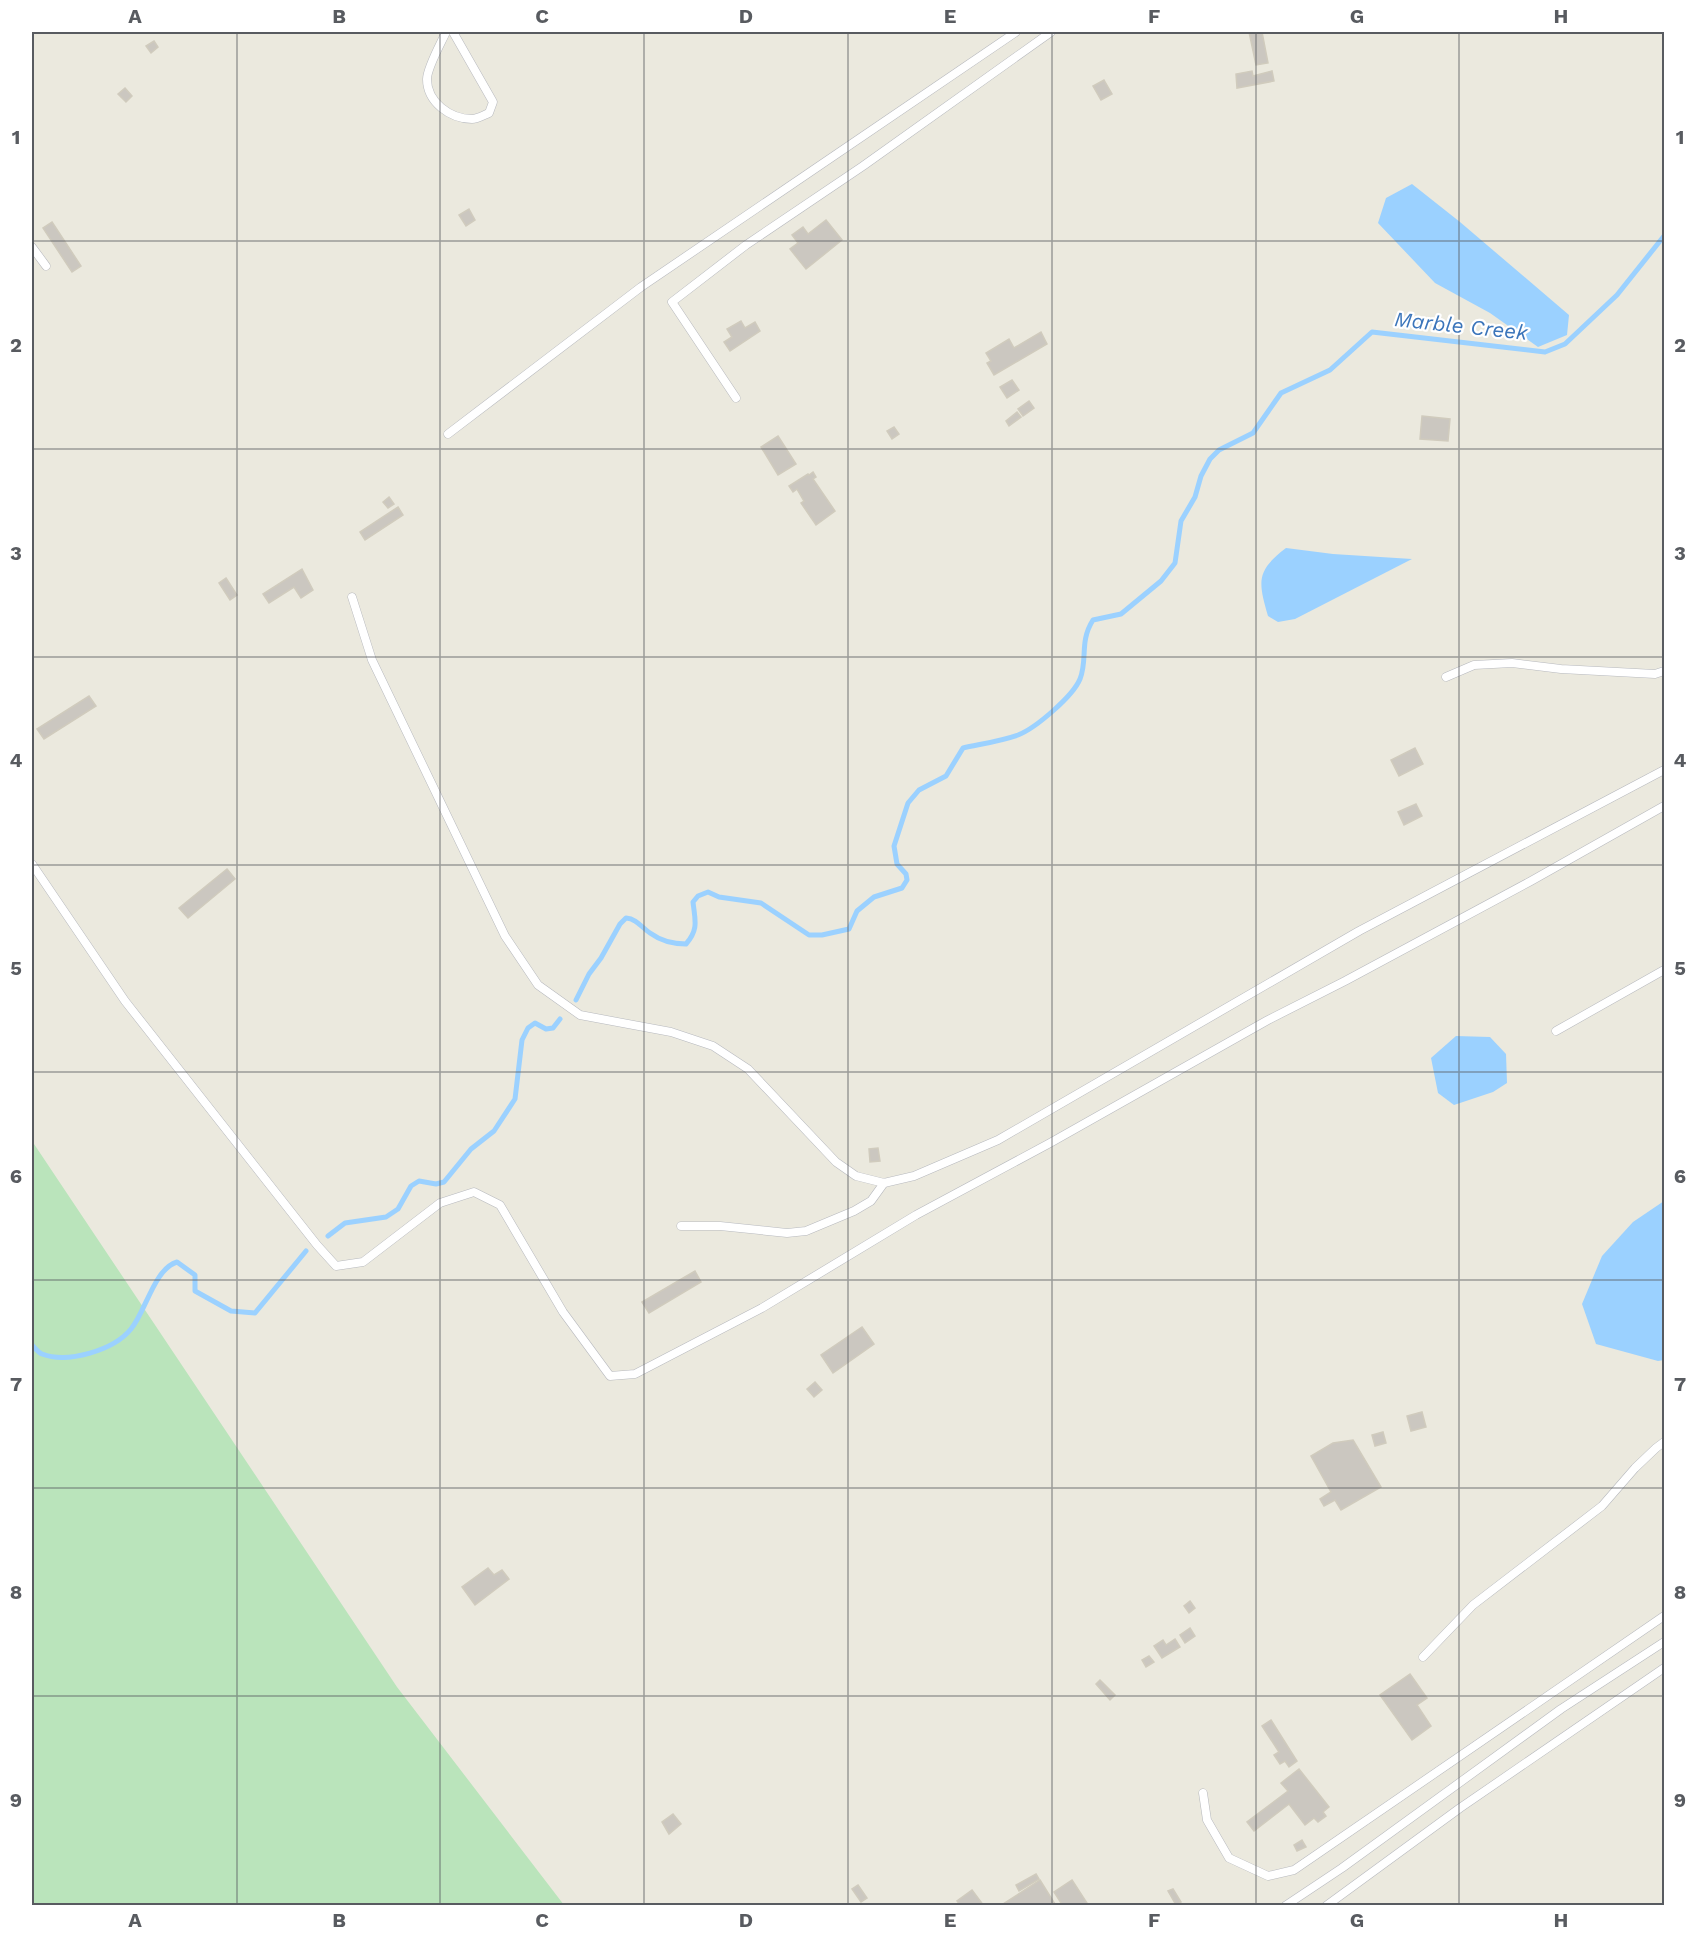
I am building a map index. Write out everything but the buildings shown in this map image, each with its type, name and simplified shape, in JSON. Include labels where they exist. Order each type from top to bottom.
[{"type":"lane","points":[[446,32],[426,77],[429,94],[440,108],[457,117],[474,120],[489,113],[493,102],[453,32]]},
{"type":"lane","points":[[448,434],[641,286],[1016,32]]},
{"type":"lane","points":[[736,398],[672,302],[746,245],[863,166],[1051,32]]},
{"type":"lane","points":[[32,247],[46,266]]},
{"type":"lane","points":[[352,597],[372,660],[387,692],[505,936],[538,985],[580,1015],[671,1032],[713,1046],[748,1069],[836,1162],[856,1176],[884,1183],[914,1176],[998,1140],[1359,931],[1665,770]]},
{"type":"lane","points":[[1446,677],[1474,665],[1512,663],[1561,669],[1654,674],[1665,671]]},
{"type":"lane","points":[[32,864],[124,1001],[336,1266],[363,1262],[440,1203],[474,1192],[500,1205],[563,1312],[610,1376],[635,1374],[762,1308],[916,1215],[1050,1143],[1268,1020],[1346,981],[1665,806]]},
{"type":"lane","points":[[1556,1031],[1665,970]]},
{"type":"lane","points":[[681,1226],[720,1226],[787,1233],[806,1232],[871,1201],[884,1183]]},
{"type":"lane","points":[[1423,1657],[1473,1605],[1602,1506],[1635,1468],[1665,1442]]},
{"type":"lane","points":[[1203,1793],[1207,1820],[1229,1858],[1268,1876],[1294,1870],[1665,1616]]},
{"type":"lane","points":[[1285,1905],[1342,1868],[1561,1709],[1665,1642]]},
{"type":"lane","points":[[1326,1905],[1460,1808],[1665,1668]]},
{"type":"green space","points":[[32,1141],[397,1687],[564,1905],[32,1905]]},
{"type":"water","points":[[1412,184],[1569,315],[1567,335],[1538,347],[1490,313],[1435,283],[1378,223],[1386,198]]},
{"type":"water","points":[[1286,548],[1333,554],[1412,559],[1295,619],[1278,622],[1268,616],[1261,585],[1264,570]]},
{"type":"water","points":[[1456,1036],[1490,1037],[1506,1054],[1507,1083],[1493,1092],[1454,1105],[1438,1093],[1431,1058]]},
{"type":"water","points":[[1664,1201],[1664,1360],[1658,1361],[1596,1344],[1582,1304],[1602,1256],[1633,1222]]},
{"type":"waterway","name":"Marble Creek","points":[[576,1000],[589,974],[626,918],[663,940],[686,944],[694,929],[693,902],[698,896],[708,892],[719,897],[761,903],[809,935],[822,935],[849,929],[857,911],[874,897],[902,888],[907,880],[906,874],[897,864],[894,846],[908,803],[919,790],[946,776],[963,748],[1005,739],[1026,731],[1053,711],[1070,694],[1080,679],[1086,636],[1093,620],[1121,614],[1161,581],[1175,563],[1181,521],[1195,497],[1201,476],[1210,459],[1219,450],[1253,433],[1281,393],[1330,370],[1372,332],[1545,352],[1565,344],[1617,295],[1664,236]]},
{"type":"waterway","name":"Marble Creek","points":[[328,1236],[345,1223],[386,1217],[398,1209],[411,1186],[419,1181],[436,1184],[444,1182],[471,1149],[494,1131],[515,1099],[522,1040],[528,1028],[535,1023],[546,1029],[553,1028],[560,1019]]},
{"type":"waterway","name":"Marble Creek","points":[[32,1345],[42,1354],[64,1357],[90,1353],[114,1343],[131,1329],[162,1273],[177,1262],[195,1275],[195,1291],[231,1311],[255,1313],[306,1251]]}]
